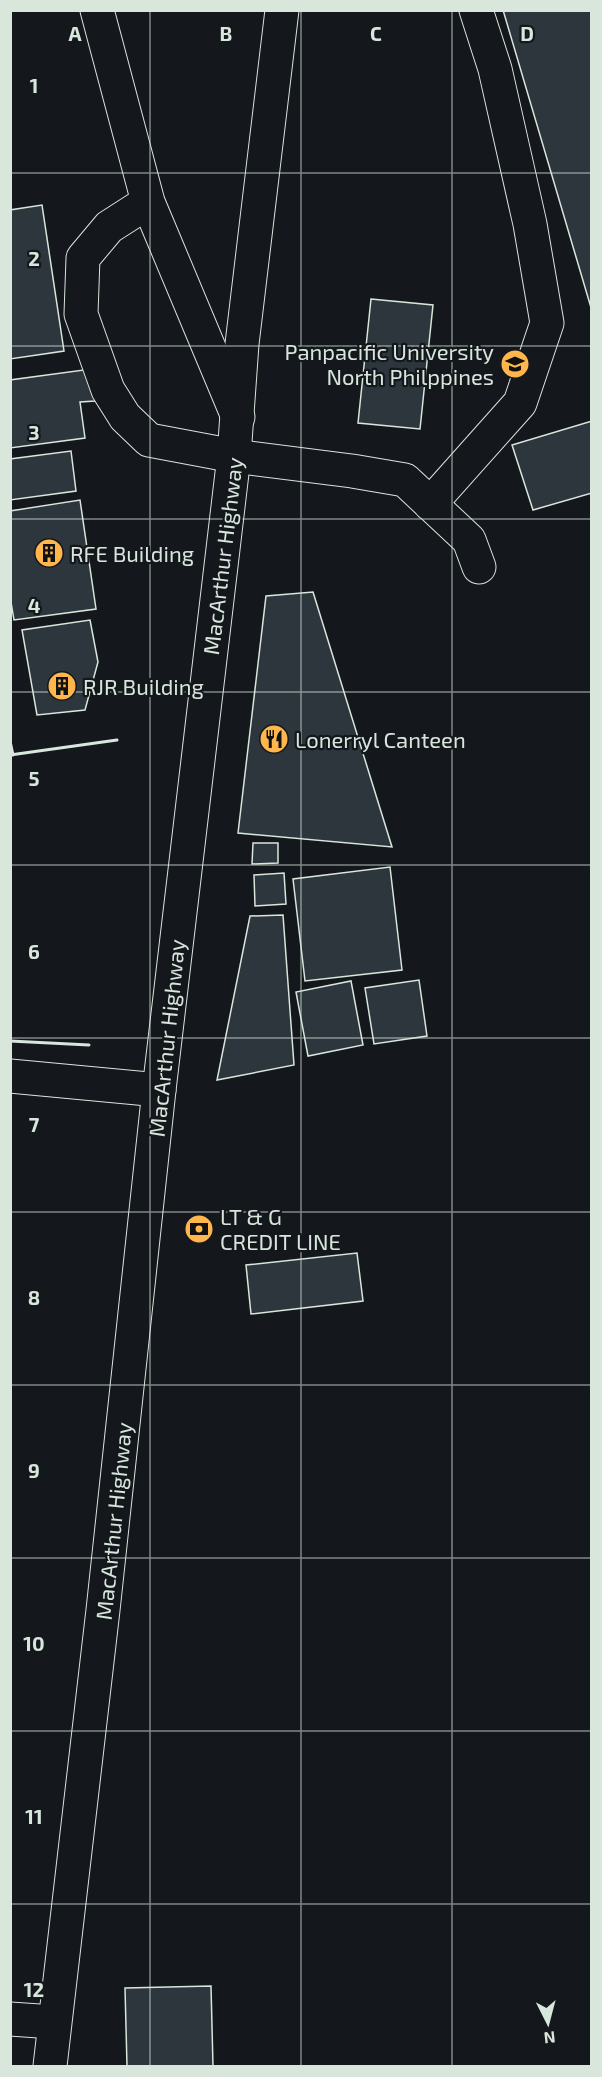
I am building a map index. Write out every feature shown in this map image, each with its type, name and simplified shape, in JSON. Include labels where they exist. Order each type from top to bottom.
[{"type":"main road","points":[[97,10],[148,202],[238,417]]},
{"type":"main road","name":"MacArthur Highway","points":[[50,2067],[106,1587],[159,1090],[234,456],[242,344],[282,10]]},
{"type":"main road","points":[[430,504],[520,403],[547,323],[530,224],[495,69],[476,10]]},
{"type":"main road","points":[[148,202],[109,227],[83,258],[81,314],[108,390],[125,417],[149,440],[234,456],[405,480],[469,540],[478,567]]},
{"type":"main road","points":[[10,1076],[159,1090]]},
{"type":"main road","points":[[10,2019],[54,2022]]},
{"type":"building","points":[[503,10],[592,10],[592,311]]},
{"type":"building","points":[[42,205],[64,351],[10,359],[10,210]]},
{"type":"building","points":[[371,299],[433,305],[420,429],[358,423]]},
{"type":"building","points":[[91,369],[95,401],[80,402],[85,438],[10,448],[10,380]]},
{"type":"building","points":[[592,421],[592,493],[533,510],[512,445]]},
{"type":"building","points":[[71,451],[76,491],[10,500],[10,459]]},
{"type":"building","name":"RFE Building","points":[[80,500],[96,609],[14,620],[10,596],[10,511]]},
{"type":"building","points":[[313,592],[392,847],[238,833],[266,596]]},
{"type":"building","name":"RJR Building","points":[[90,620],[98,662],[85,710],[37,715],[22,630]]},
{"type":"building","points":[[253,843],[278,843],[278,863],[252,864]]},
{"type":"building","points":[[390,867],[402,970],[305,981],[293,879]]},
{"type":"building","points":[[284,873],[286,904],[255,906],[254,875]]},
{"type":"building","points":[[283,915],[294,1065],[217,1080],[250,916]]},
{"type":"building","points":[[419,980],[427,1036],[374,1044],[365,988]]},
{"type":"building","points":[[351,981],[363,1045],[308,1056],[296,992]]},
{"type":"building","points":[[357,1253],[363,1301],[251,1314],[246,1265]]},
{"type":"building","points":[[211,1986],[213,2066],[127,2066],[125,1988]]},
{"type":"wall","points":[[10,755],[117,740]]},
{"type":"wall","points":[[10,741],[13,755]]},
{"type":"wall","points":[[10,1041],[89,1045]]},
{"type":"place","name":"Panpacific University North Philppines","points":[[515,364]]},
{"type":"place","name":"RFE Building","points":[[49,553]]},
{"type":"place","name":"RJR Building","points":[[62,686]]},
{"type":"place","name":"Lonerryl Canteen","points":[[274,739]]},
{"type":"place","name":"LT & G CREDIT LINE","points":[[199,1229]]}]
